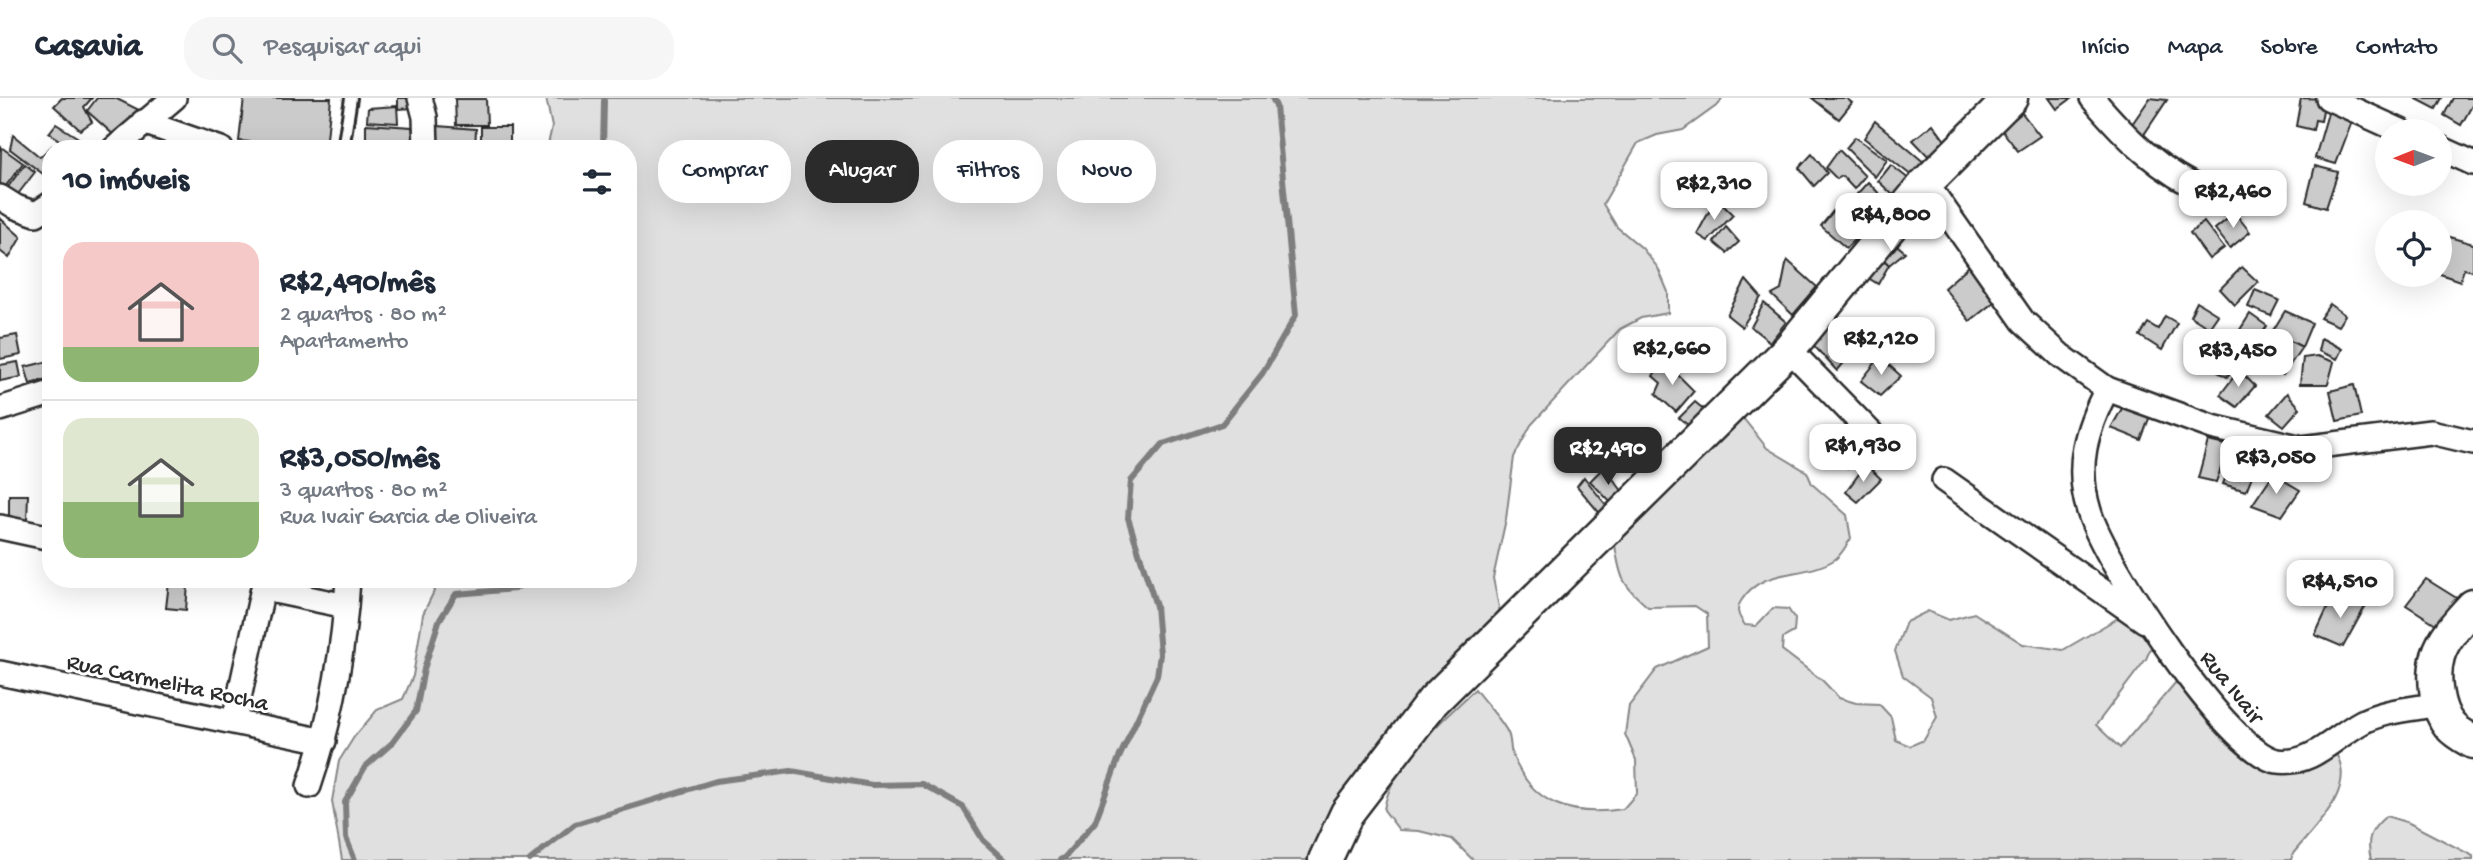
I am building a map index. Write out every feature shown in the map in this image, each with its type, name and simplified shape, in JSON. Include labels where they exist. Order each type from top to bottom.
[{"type":"main road","points":[[1325,860],[1347,813],[1433,701],[1789,349],[1926,183],[2011,98]]},
{"type":"main road","points":[[2473,606],[2457,624],[2438,656],[2436,678],[2439,704],[2451,727],[2473,743]]},
{"type":"street","points":[[124,140],[174,98]]},
{"type":"street","points":[[421,98],[425,140]]},
{"type":"street","points":[[2092,98],[2138,148],[2186,183],[2209,193]]},
{"type":"street","points":[[2329,98],[2375,119]]},
{"type":"street","points":[[143,122],[195,140]]},
{"type":"street","points":[[2452,153],[2473,163]]},
{"type":"street","points":[[1926,183],[2023,321],[2060,355],[2107,389],[2212,427],[2302,448],[2431,432],[2473,442]]},
{"type":"street","points":[[0,197],[16,207],[36,214],[42,210]]},
{"type":"street","points":[[1789,349],[1871,433]]},
{"type":"street","name":"Rua Ivair","points":[[2107,389],[2089,425],[2084,454],[2084,484],[2088,510],[2110,556],[2153,627],[2228,727],[2252,749],[2275,761],[2294,761],[2316,754],[2362,723],[2377,717],[2439,704]]},
{"type":"street","points":[[0,409],[42,396]]},
{"type":"street","name":"Rua Ivair","points":[[1944,480],[2153,627]]},
{"type":"street","points":[[0,527],[42,536]]},
{"type":"street","points":[[234,721],[264,588]]},
{"type":"street","points":[[280,588],[346,606]]},
{"type":"street","points":[[309,786],[324,741],[347,588]]},
{"type":"street","name":"Rua Carmelita Rocha","points":[[0,673],[324,741]]},
{"type":"lane","points":[[345,140],[351,98]]},
{"type":"shaded area","points":[[546,98],[1722,98],[1719,104],[1683,130],[1657,135],[1638,143],[1603,204],[1617,227],[1642,248],[1658,268],[1668,292],[1668,313],[1641,318],[1620,329],[1531,425],[1514,457],[1506,519],[1493,578],[1504,632],[1325,860],[342,860],[332,801],[339,761],[354,737],[377,710],[403,699],[413,676],[423,614],[436,588],[637,588],[637,140],[549,140],[552,127]]},
{"type":"shaded area","points":[[1743,418],[1767,448],[1807,472],[1812,484],[1847,515],[1851,539],[1834,560],[1809,570],[1772,578],[1750,590],[1738,607],[1745,625],[1756,626],[1773,608],[1788,609],[1795,619],[1794,632],[1783,638],[1782,650],[1823,681],[1839,698],[1856,703],[1879,704],[1891,717],[1896,740],[1910,746],[1924,740],[1937,717],[1931,697],[1903,676],[1895,651],[1906,622],[1928,611],[1949,620],[1974,613],[2023,644],[2063,650],[2118,618],[2140,625],[2153,643],[2146,659],[2096,725],[2120,748],[2181,676],[2272,769],[2336,754],[2341,768],[2337,795],[2321,821],[2292,855],[2292,860],[1473,860],[1452,839],[1419,831],[1399,830],[1384,810],[1397,775],[1420,744],[1475,689],[1509,735],[1512,754],[1520,772],[1543,796],[1571,809],[1605,811],[1623,809],[1637,793],[1636,760],[1625,734],[1629,706],[1657,669],[1708,646],[1707,614],[1695,606],[1648,607],[1627,586],[1615,545]]},
{"type":"shaded area","points":[[2386,816],[2409,823],[2473,856],[2473,860],[2371,860],[2371,835]]},
{"type":"building","points":[[62,98],[92,98],[84,107],[92,122],[80,130],[54,106]]},
{"type":"building","points":[[97,98],[115,98],[139,110],[115,136],[87,111]]},
{"type":"building","points":[[244,98],[331,98],[327,140],[239,140]]},
{"type":"building","points":[[398,98],[412,98],[413,108],[398,109]]},
{"type":"building","points":[[1812,98],[1846,98],[1852,103],[1839,119]]},
{"type":"building","points":[[2049,98],[2072,98],[2057,109]]},
{"type":"building","points":[[2150,98],[2167,100],[2143,136],[2130,127]]},
{"type":"building","points":[[2301,98],[2325,99],[2321,121],[2315,120],[2313,130],[2296,126]]},
{"type":"building","points":[[2415,98],[2442,98],[2436,109]]},
{"type":"building","points":[[2453,98],[2473,98],[2473,104],[2461,125],[2444,115]]},
{"type":"building","points":[[455,99],[486,99],[487,125],[456,125]]},
{"type":"building","points":[[397,106],[398,123],[367,121],[368,108]]},
{"type":"building","points":[[2330,106],[2354,116],[2336,164],[2315,158]]},
{"type":"building","points":[[2022,113],[2040,136],[2018,151],[2001,129]]},
{"type":"building","points":[[1875,121],[1926,164],[1913,177],[1864,138]]},
{"type":"building","points":[[56,124],[82,140],[59,140],[49,133]]},
{"type":"building","points":[[366,124],[412,127],[414,140],[366,140]]},
{"type":"building","points":[[1933,124],[1948,145],[1930,158],[1913,140]]},
{"type":"building","points":[[437,126],[476,129],[475,140],[436,140]]},
{"type":"building","points":[[481,127],[510,127],[510,140],[481,140]]},
{"type":"building","points":[[13,135],[40,157],[42,155],[42,173],[10,149]]},
{"type":"building","points":[[1855,137],[1887,160],[1875,177],[1846,148]]},
{"type":"building","points":[[1,147],[23,163],[2,191],[0,189]]},
{"type":"building","points":[[1839,150],[1865,176],[1854,189],[1842,176],[1837,179],[1826,168]]},
{"type":"building","points":[[1812,154],[1827,173],[1814,186],[1799,168]]},
{"type":"building","points":[[25,164],[35,172],[15,198],[5,191]]},
{"type":"building","points":[[1891,165],[1910,180],[1894,196],[1878,181]]},
{"type":"building","points":[[2315,166],[2338,172],[2326,208],[2306,202]]},
{"type":"building","points":[[1868,182],[1887,202],[1875,213],[1857,194]]},
{"type":"building","points":[[1852,200],[1873,219],[1864,230],[1843,212]]},
{"type":"building","points":[[1721,203],[1733,215],[1708,241],[1697,234],[1710,210],[1715,212]]},
{"type":"building","points":[[1834,210],[1860,234],[1846,248],[1821,226]]},
{"type":"building","points":[[2235,213],[2250,232],[2230,248],[2215,229]]},
{"type":"building","points":[[0,218],[21,237],[9,258],[0,251]]},
{"type":"building","points":[[2204,222],[2224,248],[2209,259],[2190,233]]},
{"type":"building","points":[[1726,227],[1739,242],[1727,253],[1714,242]]},
{"type":"building","points":[[2452,238],[2473,244],[2473,271],[2464,269],[2460,281],[2452,278]]},
{"type":"building","points":[[1891,240],[1905,252],[1889,265],[1878,254]]},
{"type":"building","points":[[1878,254],[1889,265],[1878,284],[1862,274]]},
{"type":"building","points":[[1787,260],[1817,287],[1793,315],[1772,295],[1781,290]]},
{"type":"building","points":[[1969,266],[1994,302],[1970,321],[1944,288]]},
{"type":"building","points":[[2242,267],[2258,282],[2235,305],[2220,289]]},
{"type":"building","points":[[1746,280],[1761,297],[1742,327],[1727,315]]},
{"type":"building","points":[[2255,290],[2279,300],[2271,316],[2248,307]]},
{"type":"building","points":[[2197,302],[2218,315],[2209,328],[2190,316]]},
{"type":"building","points":[[1764,303],[1786,322],[1770,342],[1751,327]]},
{"type":"building","points":[[2330,304],[2345,315],[2338,326],[2320,318]]},
{"type":"building","points":[[1828,310],[1864,339],[1837,371],[1806,337]]},
{"type":"building","points":[[2285,311],[2312,323],[2302,347],[2272,332]]},
{"type":"building","points":[[2250,314],[2267,326],[2253,347],[2236,336]]},
{"type":"building","points":[[2165,316],[2177,323],[2162,350],[2140,336],[2148,323],[2158,329]]},
{"type":"building","points":[[2272,332],[2302,347],[2283,375],[2258,353]]},
{"type":"building","points":[[17,335],[21,355],[0,359],[0,338]]},
{"type":"building","points":[[2321,338],[2342,349],[2337,359],[2318,351]]},
{"type":"building","points":[[2226,354],[2236,363],[2227,377],[2218,372]]},
{"type":"building","points":[[2317,356],[2334,362],[2328,384],[2300,384],[2303,358]]},
{"type":"building","points":[[1880,357],[1901,376],[1880,396],[1861,381]]},
{"type":"building","points":[[1663,360],[1694,391],[1676,412],[1656,394],[1661,383],[1653,376]]},
{"type":"building","points":[[18,362],[21,377],[0,381],[0,365]]},
{"type":"building","points":[[42,363],[42,381],[30,384],[25,367]]},
{"type":"building","points":[[2239,370],[2255,386],[2237,407],[2220,395]]},
{"type":"building","points":[[2354,385],[2361,416],[2337,421],[2330,391]]},
{"type":"building","points":[[2287,393],[2300,408],[2284,426],[2269,414]]},
{"type":"building","points":[[1695,402],[1709,414],[1697,432],[1679,418]]},
{"type":"building","points":[[2125,403],[2151,413],[2141,440],[2111,428]]},
{"type":"building","points":[[1851,436],[1865,451],[1848,468],[1837,457]]},
{"type":"building","points":[[2208,441],[2229,446],[2216,482],[2198,478]]},
{"type":"building","points":[[2234,455],[2258,461],[2246,491],[2223,484]]},
{"type":"building","points":[[1866,464],[1881,479],[1858,502],[1846,492]]},
{"type":"building","points":[[1604,467],[1626,496],[1614,506],[1590,481]]},
{"type":"building","points":[[2273,474],[2300,490],[2282,516],[2252,505]]},
{"type":"building","points":[[1584,477],[1609,509],[1601,515],[1577,486]]},
{"type":"building","points":[[9,495],[28,495],[27,521],[9,520]]},
{"type":"building","points":[[2426,579],[2458,599],[2439,626],[2406,605]]},
{"type":"building","points":[[168,588],[188,588],[186,610],[166,608]]},
{"type":"building","points":[[2334,594],[2366,605],[2343,647],[2315,635]]},
{"type":"waterway","points":[[1060,860],[1095,822],[1118,760],[1157,676],[1160,654],[1156,606],[1128,518],[1131,481],[1163,444],[1222,424],[1262,374],[1296,315],[1276,106],[1272,98]]},
{"type":"waterway","points":[[603,140],[604,101]]},
{"type":"waterway","points":[[355,860],[346,838],[345,802],[365,767],[392,743],[416,711],[424,669],[439,621],[456,594],[516,588]]},
{"type":"waterway","points":[[530,860],[575,824],[716,781],[791,771],[872,785],[922,784],[963,807],[983,840],[1005,860]]}]
